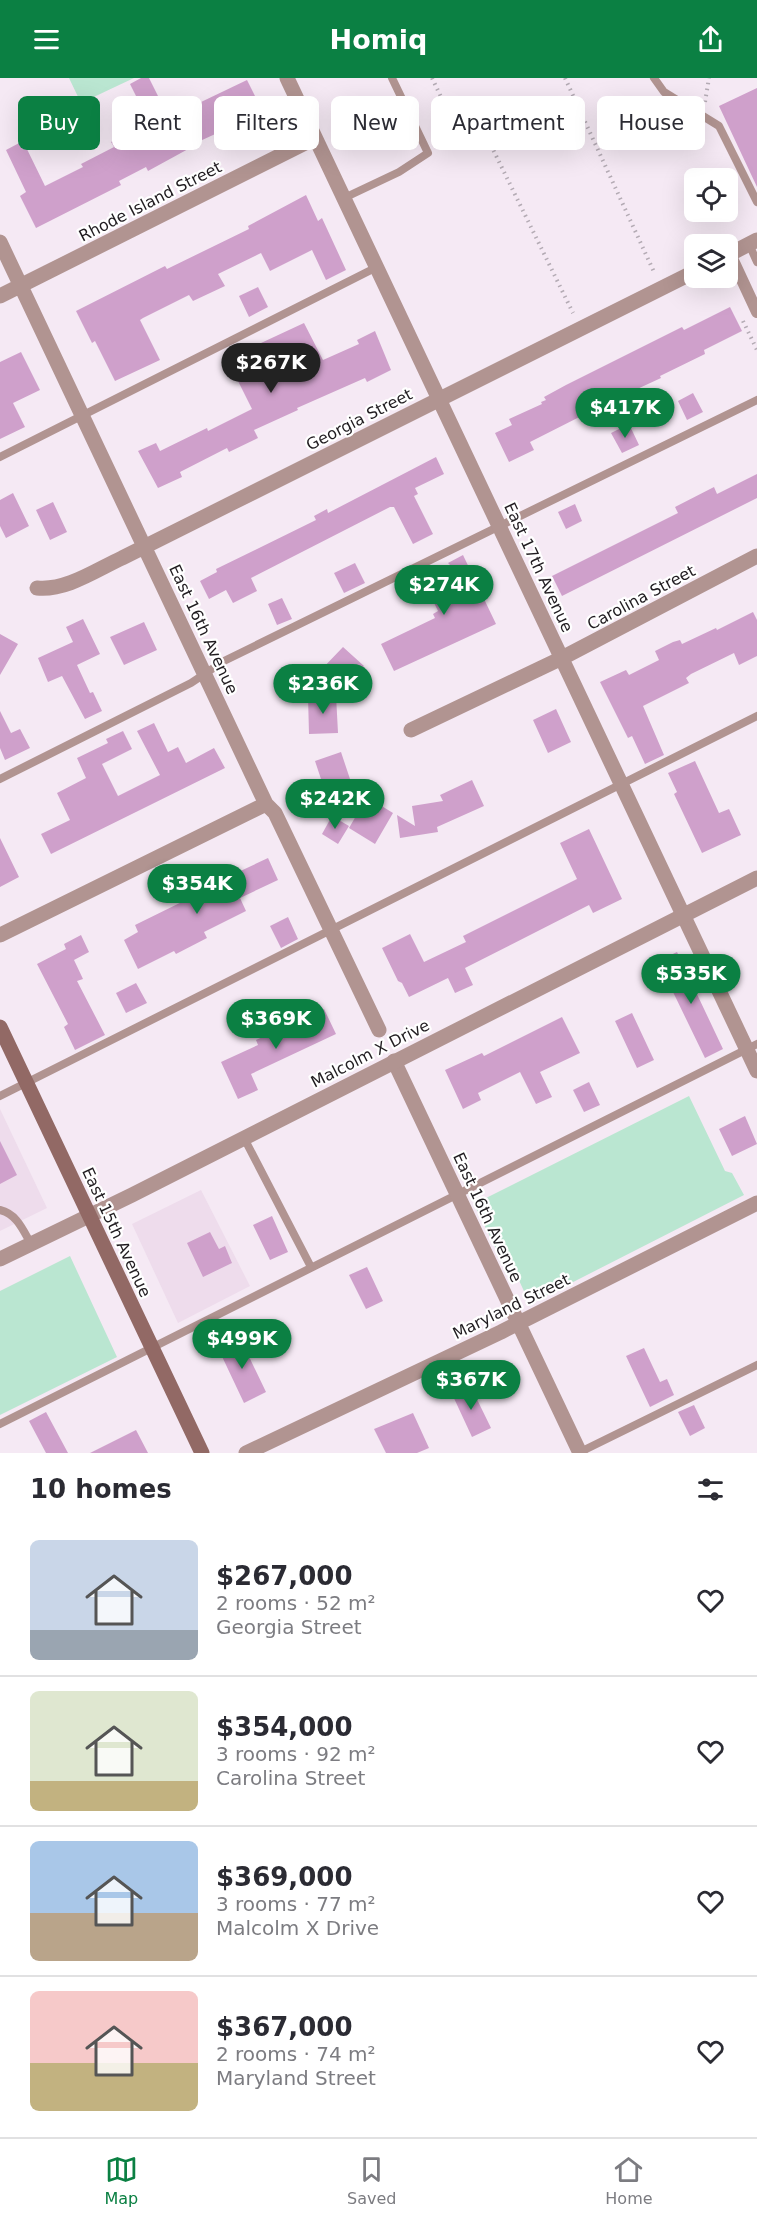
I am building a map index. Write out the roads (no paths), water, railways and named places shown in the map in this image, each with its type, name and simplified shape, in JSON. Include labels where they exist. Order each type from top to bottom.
[{"type":"main road","name":"East 15th Avenue","points":[[0,1027],[202,1453]]},
{"type":"street","name":"East 17th Avenue","points":[[287,78],[295,96]]},
{"type":"street","name":"East 17th Avenue","points":[[319,146],[621,784],[684,915],[752,1047],[757,1071]]},
{"type":"street","name":"Rhode Island Street","points":[[0,296],[291,150]]},
{"type":"street","name":"East 16th Avenue","points":[[0,242],[206,673],[266,804],[274,813],[379,1030]]},
{"type":"street","points":[[738,250],[753,242]]},
{"type":"street","points":[[738,273],[757,312]]},
{"type":"street","name":"Georgia Street","points":[[37,588],[66,584],[684,277]]},
{"type":"street","name":"Carolina Street","points":[[411,730],[562,658],[757,556]]},
{"type":"street","points":[[0,935],[266,804]]},
{"type":"street","name":"Malcolm X Drive","points":[[0,1259],[757,878]]},
{"type":"street","name":"East 16th Avenue","points":[[394,1061],[579,1453]]},
{"type":"street","name":"Maryland Street","points":[[246,1453],[518,1323],[757,1203]]},
{"type":"lane","points":[[344,198],[399,172],[428,153],[392,78]]},
{"type":"lane","points":[[654,78],[664,92],[721,129],[757,202]]},
{"type":"lane","points":[[753,242],[757,262]]},
{"type":"lane","points":[[0,458],[377,267]]},
{"type":"lane","points":[[0,779],[191,683],[224,661],[757,400]]},
{"type":"lane","points":[[0,1096],[757,716]]},
{"type":"lane","points":[[0,1424],[752,1047]]},
{"type":"lane","points":[[244,1138],[311,1268]]},
{"type":"lane","points":[[0,1210],[11,1214],[17,1220],[31,1244]]},
{"type":"lane","points":[[579,1453],[757,1365]]}]
